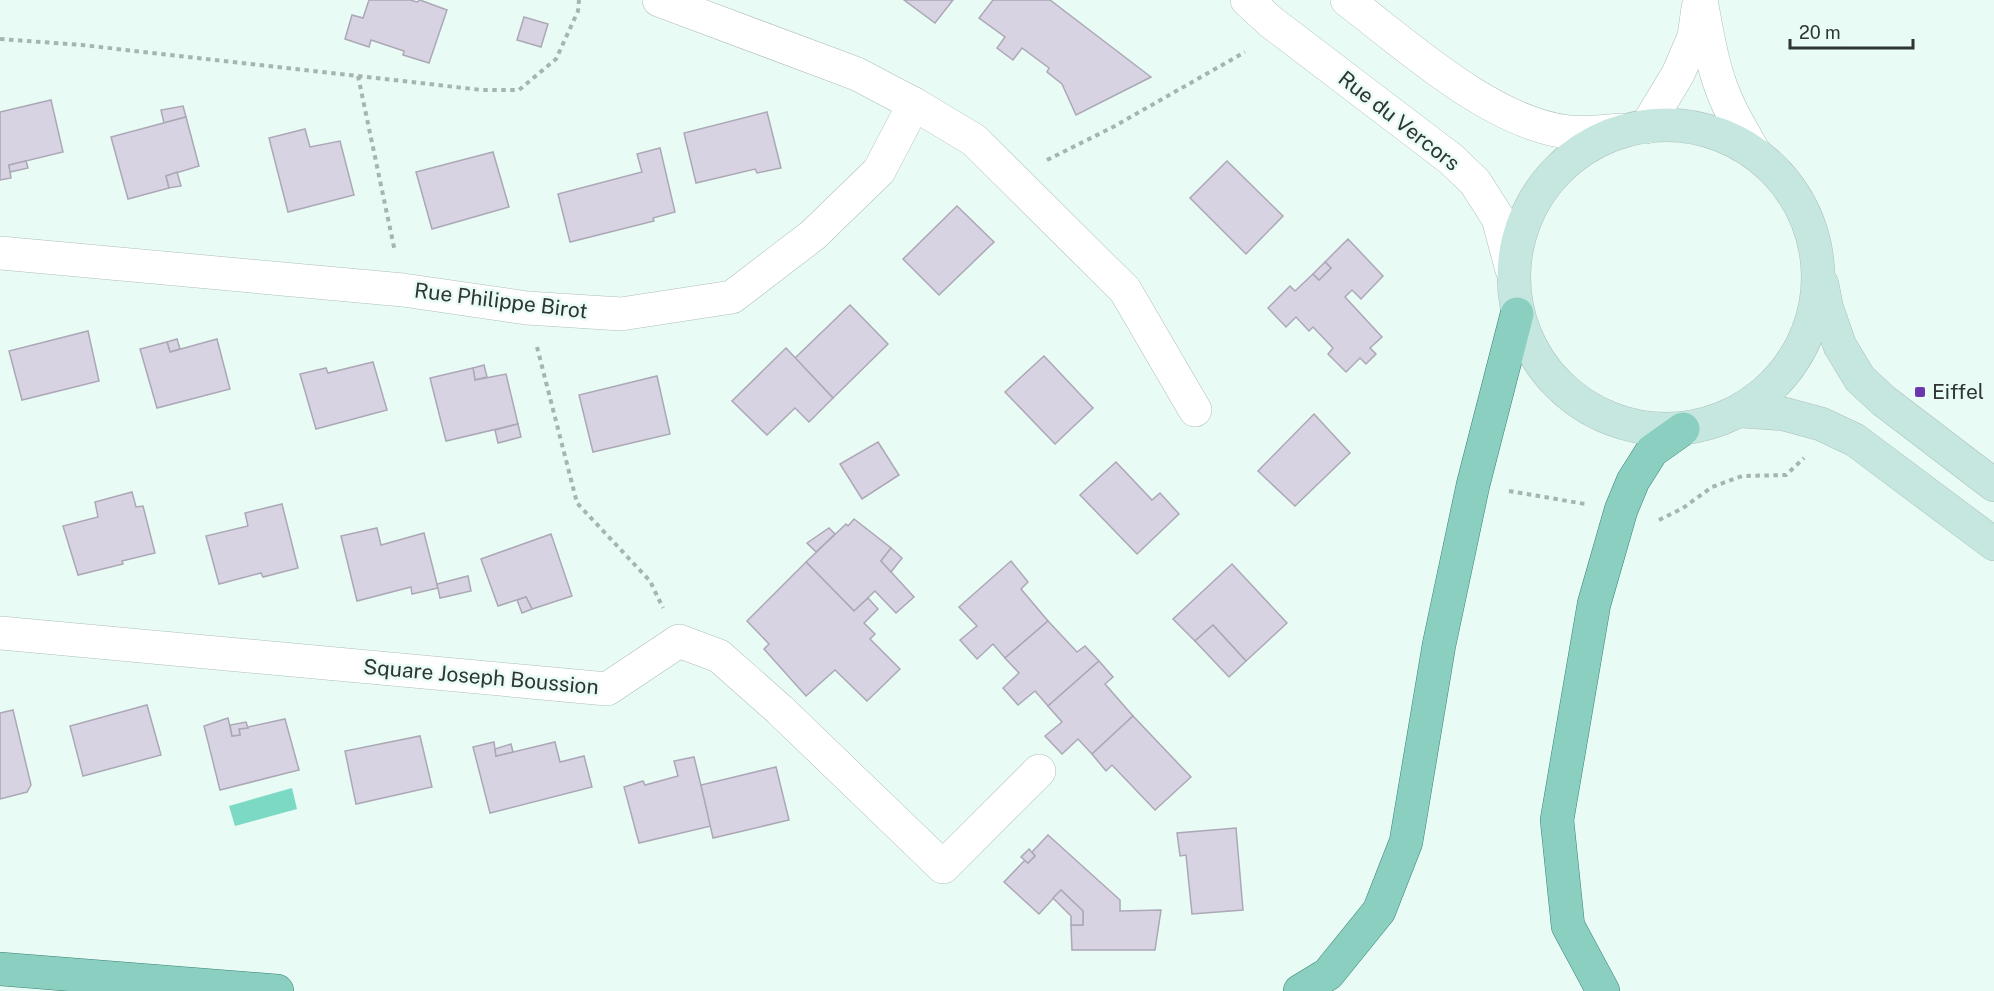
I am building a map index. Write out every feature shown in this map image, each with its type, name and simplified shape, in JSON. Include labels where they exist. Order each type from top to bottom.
[{"type":"main road","points":[[1300,991],[1328,974],[1379,911],[1406,842],[1444,622],[1479,462],[1517,314]]},
{"type":"main road","points":[[1603,991],[1568,926],[1557,820],[1594,603],[1621,510],[1633,481],[1652,451],[1683,429]]},
{"type":"main road","points":[[0,969],[277,991]]},
{"type":"street","points":[[659,0],[857,74],[975,140],[1125,290],[1196,410]]},
{"type":"street","name":"Rue du Vercors","points":[[1247,0],[1272,22],[1451,159],[1475,182],[1498,218],[1512,270]]},
{"type":"street","points":[[1347,0],[1459,85],[1528,123],[1569,132],[1668,124],[1713,131],[1754,152],[1787,183],[1809,223],[1827,309],[1840,346],[1860,379],[1884,401],[1994,485]]},
{"type":"street","points":[[1700,0],[1694,37],[1678,74],[1634,128],[1579,150],[1544,182],[1521,224],[1512,270],[1517,314],[1533,354],[1561,389],[1597,414],[1639,428],[1683,429],[1713,423],[1741,411],[1775,385],[1801,350],[1815,310],[1819,267]]},
{"type":"street","points":[[1700,0],[1719,82],[1735,119],[1754,152]]},
{"type":"street","name":"Rue Philippe Birot","points":[[0,253],[404,290],[527,308],[621,314],[732,297],[813,235],[879,171],[914,104]]},
{"type":"street","points":[[1741,411],[1784,414],[1821,424],[1855,440],[1994,544]]},
{"type":"street","name":"Square Joseph Boussion","points":[[0,633],[607,689],[679,641]]},
{"type":"street","points":[[679,641],[719,656],[780,710],[943,867],[1039,771]]},
{"type":"path","points":[[0,39],[93,46],[482,90],[519,90],[556,59],[578,10],[579,0]]},
{"type":"path","points":[[1013,178],[1113,127],[1246,51]]},
{"type":"path","points":[[358,76],[404,290]]},
{"type":"path","points":[[527,308],[577,503],[650,581],[679,641]]},
{"type":"shaded area","points":[[292,788],[297,809],[235,826],[229,806]]},
{"type":"building","points":[[369,0],[417,2],[420,0],[447,10],[429,63],[403,55],[404,51],[371,40],[369,47],[345,39],[352,15],[363,18]]},
{"type":"building","points":[[904,0],[953,0],[935,23]]},
{"type":"building","points":[[993,0],[1050,0],[1151,77],[1076,115],[1062,84],[1047,72],[1049,68],[1022,48],[1013,60],[997,48],[1005,37],[979,18]]},
{"type":"building","points":[[524,17],[548,24],[541,47],[517,40]]},
{"type":"building","points":[[51,100],[63,152],[9,165],[11,178],[0,180],[0,112]]},
{"type":"building","points":[[183,106],[186,117],[164,123],[161,110]]},
{"type":"building","points":[[767,112],[781,168],[757,173],[755,169],[696,183],[684,133]]},
{"type":"building","points":[[186,117],[199,166],[166,176],[169,188],[128,199],[111,137]]},
{"type":"building","points":[[305,129],[310,147],[340,141],[354,195],[288,212],[269,138]]},
{"type":"building","points":[[660,148],[675,212],[653,218],[654,221],[570,242],[558,194],[642,172],[637,154]]},
{"type":"building","points":[[493,152],[509,207],[432,229],[416,172]]},
{"type":"building","points":[[26,161],[28,168],[10,172],[9,165]]},
{"type":"building","points":[[1227,161],[1283,216],[1246,254],[1190,198]]},
{"type":"building","points":[[177,172],[181,186],[169,188],[166,176]]},
{"type":"building","points":[[957,206],[994,242],[939,295],[903,259]]},
{"type":"building","points":[[1348,239],[1383,276],[1361,299],[1352,290],[1345,297],[1382,337],[1370,348],[1376,354],[1366,364],[1360,358],[1346,372],[1328,354],[1333,348],[1313,327],[1309,331],[1296,317],[1286,327],[1268,308],[1290,286],[1295,291],[1313,274],[1319,280],[1331,268],[1325,262]]},
{"type":"building","points":[[1325,262],[1331,268],[1319,280],[1313,274]]},
{"type":"building","points":[[850,305],[888,344],[833,398],[795,358]]},
{"type":"building","points":[[88,331],[99,381],[22,400],[9,351]]},
{"type":"building","points":[[177,339],[180,349],[170,352],[167,342]]},
{"type":"building","points":[[217,339],[230,389],[157,408],[140,349],[167,342],[170,352]]},
{"type":"building","points":[[786,348],[833,398],[809,422],[795,408],[767,435],[732,401]]},
{"type":"building","points":[[1044,356],[1093,408],[1055,444],[1005,392]]},
{"type":"building","points":[[373,362],[387,410],[316,429],[300,374],[326,368],[328,373]]},
{"type":"building","points":[[484,365],[487,377],[475,380],[473,368]]},
{"type":"building","points":[[473,368],[475,380],[506,374],[518,424],[446,441],[430,378]]},
{"type":"building","points":[[657,376],[670,434],[593,452],[579,395]]},
{"type":"building","points":[[1314,414],[1350,453],[1295,506],[1258,471]]},
{"type":"building","points":[[518,424],[521,437],[498,443],[495,430]]},
{"type":"building","points":[[878,442],[899,475],[862,499],[840,464]]},
{"type":"building","points":[[1116,462],[1152,500],[1160,493],[1179,514],[1137,554],[1080,495]]},
{"type":"building","points":[[132,492],[136,507],[143,506],[155,553],[78,575],[63,526],[98,517],[95,502]]},
{"type":"building","points":[[282,504],[298,568],[263,577],[261,573],[219,584],[206,536],[248,526],[245,513]]},
{"type":"building","points":[[854,519],[891,548],[881,561],[914,597],[896,613],[875,591],[854,611],[806,562]]},
{"type":"building","points":[[377,528],[381,545],[424,533],[438,588],[412,594],[411,587],[357,601],[341,536]]},
{"type":"building","points":[[829,528],[835,534],[816,552],[807,543]]},
{"type":"building","points":[[551,534],[572,596],[532,609],[526,597],[498,606],[481,559]]},
{"type":"building","points":[[891,548],[902,558],[891,572],[881,561]]},
{"type":"building","points":[[1011,561],[1028,582],[1021,589],[1048,621],[1005,658],[993,644],[977,659],[960,640],[977,626],[959,607]]},
{"type":"building","points":[[806,562],[854,611],[868,598],[878,609],[864,623],[875,634],[870,639],[900,669],[867,701],[835,670],[806,696],[764,649],[769,644],[747,621]]},
{"type":"building","points":[[1232,564],[1287,623],[1246,661],[1213,625],[1195,641],[1173,619]]},
{"type":"building","points":[[468,576],[471,591],[440,598],[437,584]]},
{"type":"building","points":[[526,597],[532,609],[522,613],[517,600]]},
{"type":"building","points":[[1048,621],[1077,652],[1085,646],[1099,661],[1048,706],[1035,691],[1018,705],[1003,688],[1019,673],[1005,658]]},
{"type":"building","points":[[1213,625],[1246,661],[1229,677],[1195,641]]},
{"type":"building","points":[[1099,661],[1113,677],[1105,684],[1133,716],[1092,754],[1078,739],[1062,754],[1045,736],[1062,722],[1048,706]]},
{"type":"building","points":[[147,705],[161,755],[83,776],[70,726]]},
{"type":"building","points":[[13,710],[31,785],[27,792],[0,799],[0,713]]},
{"type":"building","points":[[1133,716],[1191,777],[1155,810],[1112,765],[1106,771],[1092,754]]},
{"type":"building","points":[[228,718],[232,736],[240,735],[239,729],[285,719],[299,770],[220,790],[204,726]]},
{"type":"building","points":[[246,722],[248,728],[239,729],[240,735],[232,736],[230,725]]},
{"type":"building","points":[[420,736],[432,787],[356,804],[345,751]]},
{"type":"building","points":[[494,742],[496,756],[555,742],[560,762],[584,756],[592,787],[490,813],[473,747]]},
{"type":"building","points":[[511,744],[513,752],[496,756],[495,749]]},
{"type":"building","points":[[694,757],[711,826],[639,843],[624,787],[643,781],[645,785],[678,776],[674,761]]},
{"type":"building","points":[[776,767],[789,820],[713,838],[701,785]]},
{"type":"building","points":[[1236,828],[1243,910],[1192,914],[1186,855],[1180,856],[1177,833]]},
{"type":"building","points":[[1048,835],[1120,900],[1120,911],[1161,910],[1155,950],[1072,950],[1071,925],[1083,925],[1083,911],[1061,890],[1039,914],[1004,882],[1025,860],[1028,863],[1035,856],[1032,852]]},
{"type":"building","points":[[1029,849],[1035,856],[1028,863],[1021,857]]},
{"type":"building","points":[[1061,890],[1083,911],[1083,925],[1071,925],[1071,916],[1053,898]]},
{"type":"place","name":"Eiffel","points":[[1920,392]]}]
